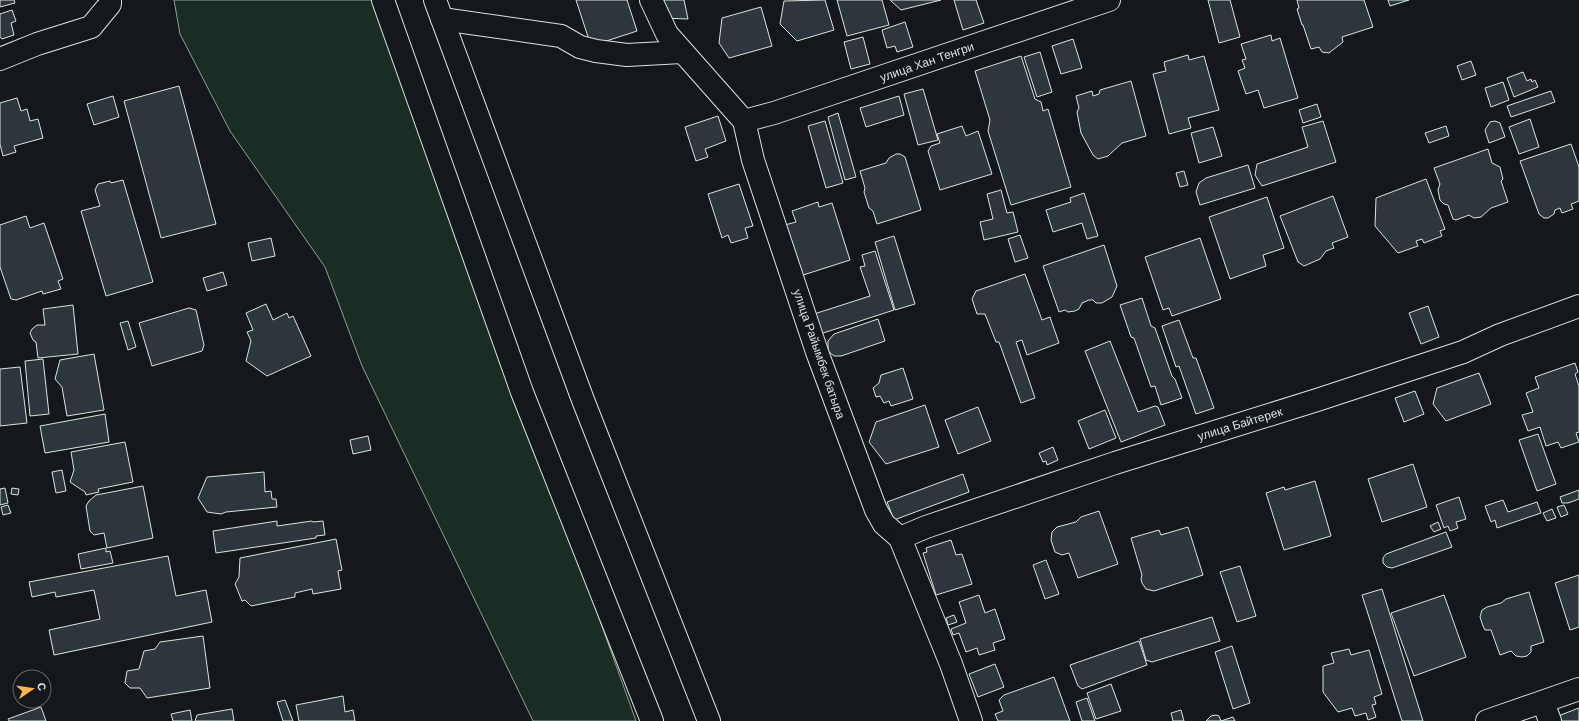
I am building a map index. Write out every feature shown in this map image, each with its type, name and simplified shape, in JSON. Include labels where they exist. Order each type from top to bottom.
[{"type":"main road","points":[[0,59],[36,44],[91,27],[110,4],[110,0]]},
{"type":"main road","points":[[383,0],[522,392],[652,721]]},
{"type":"main road","name":"улица Райымбек батыра","points":[[651,0],[667,34],[744,121],[754,160],[817,352],[870,495],[884,524],[900,538],[971,721]]},
{"type":"main road","name":"улица Хан Тенгри","points":[[744,121],[774,113],[1109,0]]},
{"type":"main road","points":[[439,10],[561,36],[580,47],[596,51],[627,55],[682,52]]},
{"type":"main road","points":[[439,10],[583,400],[709,721]]},
{"type":"main road","name":"улица Байтерек","points":[[900,538],[926,527],[1115,463],[1310,402],[1456,354],[1500,335],[1579,306]]},
{"type":"main road","points":[[1487,721],[1546,711],[1579,689]]},
{"type":"green space","points":[[174,0],[377,0],[636,721],[533,721],[362,366],[325,267],[230,131],[180,34]]},
{"type":"building","points":[[0,0],[14,0],[15,3],[0,7]]},
{"type":"building","points":[[576,0],[627,0],[637,31],[591,46]]},
{"type":"building","points":[[657,0],[684,0],[688,19],[662,18]]},
{"type":"building","points":[[825,0],[834,30],[797,41],[780,24],[784,1]]},
{"type":"building","points":[[837,0],[882,0],[889,25],[847,36]]},
{"type":"building","points":[[890,0],[941,0],[901,10]]},
{"type":"building","points":[[954,0],[976,0],[984,23],[963,30]]},
{"type":"building","points":[[1208,0],[1230,0],[1240,37],[1219,43]]},
{"type":"building","points":[[1297,0],[1364,0],[1373,27],[1342,37],[1343,42],[1329,53],[1322,52],[1319,47],[1311,49],[1297,9],[1299,8]]},
{"type":"building","points":[[1388,0],[1409,0],[1390,6]]},
{"type":"building","points":[[761,7],[772,46],[729,58],[719,43],[722,18]]},
{"type":"building","points":[[12,10],[16,21],[11,23],[14,35],[2,39],[0,37],[0,14]]},
{"type":"building","points":[[905,22],[913,47],[897,52],[895,46],[887,48],[882,30]]},
{"type":"building","points":[[1271,35],[1272,41],[1280,38],[1298,98],[1264,108],[1258,90],[1246,94],[1238,71],[1245,68],[1242,60],[1246,59],[1241,44]]},
{"type":"building","points":[[863,37],[870,64],[851,69],[844,42]]},
{"type":"building","points":[[1073,39],[1082,68],[1061,74],[1052,46]]},
{"type":"building","points":[[1040,52],[1052,92],[1037,97],[1024,57]]},
{"type":"building","points":[[1188,55],[1189,60],[1204,56],[1219,110],[1188,118],[1191,128],[1169,134],[1153,74],[1166,71],[1164,62]]},
{"type":"building","points":[[1021,56],[1035,99],[1041,102],[1043,111],[1048,109],[1071,187],[1011,205],[988,131],[990,120],[975,71]]},
{"type":"building","points":[[1471,61],[1476,75],[1462,80],[1457,66]]},
{"type":"building","points":[[1523,72],[1527,81],[1531,79],[1532,82],[1535,80],[1538,87],[1514,97],[1507,78]]},
{"type":"building","points":[[1131,81],[1146,136],[1122,143],[1108,156],[1098,159],[1093,155],[1081,133],[1077,112],[1079,108],[1076,96],[1092,91],[1093,96],[1099,94],[1100,90]]},
{"type":"building","points":[[1503,82],[1509,100],[1491,107],[1485,88]]},
{"type":"building","points":[[179,86],[216,224],[161,238],[124,101]]},
{"type":"building","points":[[923,89],[938,140],[918,145],[904,94]]},
{"type":"building","points":[[1551,91],[1555,102],[1511,117],[1507,106]]},
{"type":"building","points":[[113,96],[119,117],[94,125],[87,104]]},
{"type":"building","points":[[899,96],[904,115],[866,127],[860,108]]},
{"type":"building","points":[[17,98],[21,111],[27,109],[30,121],[38,119],[43,138],[14,146],[16,152],[3,156],[0,144],[0,103]]},
{"type":"building","points":[[1317,104],[1321,117],[1303,123],[1299,110]]},
{"type":"building","points":[[838,113],[856,177],[845,180],[828,117]]},
{"type":"building","points":[[718,116],[726,141],[705,149],[708,157],[696,161],[685,127]]},
{"type":"building","points":[[1530,119],[1539,147],[1519,154],[1509,127]]},
{"type":"building","points":[[825,121],[843,183],[826,188],[808,126]]},
{"type":"building","points":[[1323,121],[1336,162],[1262,186],[1255,175],[1257,164],[1308,147],[1302,127]]},
{"type":"building","points":[[1495,121],[1500,123],[1505,137],[1489,143],[1485,130],[1490,122]]},
{"type":"building","points":[[962,126],[966,136],[978,131],[992,174],[940,190],[928,151],[931,146],[940,143],[937,134]]},
{"type":"building","points":[[1446,126],[1449,136],[1429,143],[1425,133]]},
{"type":"building","points":[[1213,127],[1222,156],[1199,163],[1191,133]]},
{"type":"building","points":[[1571,144],[1579,167],[1579,201],[1571,204],[1573,209],[1562,213],[1560,208],[1555,210],[1554,214],[1548,218],[1544,218],[1539,214],[1520,161]]},
{"type":"building","points":[[1488,149],[1492,163],[1500,167],[1503,179],[1501,181],[1508,202],[1491,208],[1481,217],[1474,218],[1469,215],[1456,220],[1453,219],[1448,205],[1444,204],[1440,200],[1438,190],[1440,184],[1434,168]]},
{"type":"building","points":[[896,154],[900,154],[905,157],[921,210],[877,224],[873,211],[869,208],[860,171],[886,163],[889,158]]},
{"type":"building","points":[[1248,165],[1255,188],[1200,205],[1196,192],[1199,183],[1206,178]]},
{"type":"building","points":[[1184,171],[1188,185],[1180,187],[1176,173]]},
{"type":"building","points":[[1426,179],[1445,229],[1440,231],[1442,236],[1424,243],[1422,239],[1416,241],[1418,246],[1398,253],[1375,226],[1376,198]]},
{"type":"building","points":[[123,180],[153,282],[106,296],[81,211],[100,206],[95,190],[98,184]]},
{"type":"building","points":[[739,184],[753,226],[745,228],[748,238],[731,243],[728,235],[722,238],[708,194]]},
{"type":"building","points":[[1001,190],[1007,213],[1013,212],[1018,232],[984,240],[980,222],[993,219],[987,194]]},
{"type":"building","points":[[1084,193],[1098,236],[1087,239],[1082,223],[1053,232],[1046,210],[1071,202],[1070,198]]},
{"type":"building","points":[[1333,196],[1348,237],[1332,243],[1334,248],[1326,251],[1320,259],[1304,266],[1298,262],[1280,216]]},
{"type":"building","points":[[1267,197],[1284,248],[1263,255],[1266,266],[1230,279],[1209,217]]},
{"type":"building","points":[[818,202],[819,207],[832,203],[850,260],[797,277],[781,226],[796,222],[792,211]]},
{"type":"building","points":[[26,216],[30,228],[44,223],[63,279],[58,281],[61,289],[43,294],[42,291],[16,300],[11,299],[0,267],[0,225]]},
{"type":"building","points":[[1020,235],[1028,258],[1015,262],[1008,239]]},
{"type":"building","points":[[894,236],[915,304],[895,310],[875,242]]},
{"type":"building","points":[[271,238],[275,256],[252,261],[248,243]]},
{"type":"building","points":[[1200,238],[1221,299],[1172,316],[1169,308],[1163,310],[1145,257]]},
{"type":"building","points":[[1104,245],[1117,286],[1112,297],[1102,303],[1096,303],[1093,300],[1089,300],[1082,303],[1079,309],[1075,311],[1068,312],[1065,310],[1059,312],[1043,266]]},
{"type":"building","points":[[875,251],[894,310],[817,335],[811,315],[870,296],[860,267],[865,266],[862,255]]},
{"type":"building","points":[[223,272],[227,285],[207,291],[203,278]]},
{"type":"building","points":[[1025,274],[1042,320],[1050,317],[1059,343],[1027,355],[1022,340],[1016,342],[1035,398],[1021,403],[999,342],[996,342],[985,314],[977,314],[972,299],[976,291]]},
{"type":"building","points":[[1142,298],[1151,326],[1155,328],[1172,376],[1175,379],[1182,398],[1161,405],[1155,386],[1151,387],[1134,338],[1131,337],[1120,305]]},
{"type":"building","points":[[266,304],[273,320],[287,313],[289,318],[293,316],[311,356],[267,376],[246,361],[251,341],[247,332],[253,330],[246,313]]},
{"type":"building","points":[[73,305],[78,354],[38,358],[36,342],[33,340],[30,333],[37,325],[45,325],[43,309]]},
{"type":"building","points":[[1428,306],[1439,337],[1421,344],[1409,313]]},
{"type":"building","points":[[189,308],[196,310],[204,345],[202,351],[152,366],[139,323]]},
{"type":"building","points":[[878,319],[885,341],[841,356],[834,356],[828,351],[828,341],[834,334]]},
{"type":"building","points":[[1179,320],[1193,358],[1196,358],[1214,408],[1196,414],[1179,366],[1176,367],[1162,326]]},
{"type":"building","points":[[128,321],[136,347],[128,350],[120,323]]},
{"type":"building","points":[[1110,341],[1138,412],[1155,406],[1158,407],[1165,425],[1121,442],[1085,351]]},
{"type":"building","points":[[94,354],[104,410],[67,416],[62,387],[55,379],[60,360]]},
{"type":"building","points":[[43,359],[49,414],[30,416],[25,361]]},
{"type":"building","points":[[1575,363],[1578,372],[1575,374],[1579,386],[1579,432],[1576,433],[1579,442],[1561,448],[1558,442],[1546,446],[1540,427],[1528,431],[1522,415],[1533,412],[1526,393],[1539,388],[1535,377]]},
{"type":"building","points":[[20,367],[27,423],[0,426],[0,369]]},
{"type":"building","points":[[903,368],[913,399],[891,406],[889,401],[884,403],[880,396],[876,397],[873,388],[879,383],[881,375]]},
{"type":"building","points":[[1479,373],[1491,404],[1446,421],[1433,404],[1437,388]]},
{"type":"building","points":[[1415,391],[1424,414],[1404,422],[1395,398]]},
{"type":"building","points":[[925,405],[939,447],[886,464],[869,442],[876,422]]},
{"type":"building","points":[[978,407],[991,441],[958,454],[945,420]]},
{"type":"building","points":[[1105,410],[1116,438],[1089,449],[1078,421]]},
{"type":"building","points":[[105,414],[109,442],[45,453],[40,426]]},
{"type":"building","points":[[1538,434],[1556,484],[1537,491],[1519,440]]},
{"type":"building","points":[[368,436],[371,450],[353,454],[350,440]]},
{"type":"building","points":[[125,442],[133,482],[98,489],[99,492],[86,495],[85,492],[70,482],[74,470],[71,452]]},
{"type":"building","points":[[1053,447],[1058,460],[1047,465],[1046,461],[1043,462],[1039,453]]},
{"type":"building","points":[[1413,464],[1427,507],[1382,522],[1368,479]]},
{"type":"building","points":[[62,470],[66,491],[56,493],[52,472]]},
{"type":"building","points":[[264,472],[265,492],[271,491],[272,499],[276,499],[277,507],[226,512],[221,514],[207,512],[198,498],[207,477]]},
{"type":"building","points":[[963,474],[969,492],[894,520],[887,502]]},
{"type":"building","points":[[1315,481],[1331,536],[1284,550],[1266,493],[1284,487],[1285,490]]},
{"type":"building","points":[[143,486],[153,538],[107,548],[104,533],[94,535],[90,531],[86,506],[96,495]]},
{"type":"building","points":[[5,488],[8,503],[0,505],[0,489]]},
{"type":"building","points":[[12,488],[19,489],[18,495],[11,494]]},
{"type":"building","points":[[1579,490],[1579,499],[1568,503],[1562,503],[1560,497]]},
{"type":"building","points":[[1459,497],[1466,519],[1456,522],[1458,528],[1450,531],[1448,526],[1444,528],[1436,505]]},
{"type":"building","points":[[1503,500],[1508,512],[1537,502],[1541,513],[1497,528],[1495,520],[1491,522],[1485,506]]},
{"type":"building","points":[[8,505],[11,513],[3,515],[1,507]]},
{"type":"building","points":[[1564,505],[1568,514],[1561,517],[1557,507]]},
{"type":"building","points":[[1552,509],[1556,518],[1547,521],[1543,513]]},
{"type":"building","points":[[1099,511],[1118,564],[1078,578],[1069,553],[1062,555],[1055,552],[1051,540],[1052,532],[1057,527],[1076,522],[1081,517]]},
{"type":"building","points":[[277,521],[277,526],[323,521],[325,535],[316,536],[316,538],[216,553],[213,531]]},
{"type":"building","points":[[1438,522],[1441,529],[1434,532],[1430,526]]},
{"type":"building","points":[[1188,527],[1203,575],[1154,591],[1146,589],[1142,583],[1142,575],[1131,538],[1159,530],[1161,535]]},
{"type":"building","points":[[1446,532],[1452,547],[1392,568],[1387,567],[1383,563],[1383,558],[1386,554]]},
{"type":"building","points":[[336,539],[342,570],[338,571],[341,589],[313,594],[312,589],[295,593],[295,597],[251,606],[245,600],[242,601],[235,584],[239,577],[240,558]]},
{"type":"building","points":[[951,540],[956,555],[962,554],[972,584],[936,595],[923,553],[927,552],[926,548]]},
{"type":"building","points":[[106,548],[106,552],[110,551],[113,563],[81,569],[78,554]]},
{"type":"building","points":[[168,556],[176,596],[206,590],[212,622],[54,655],[49,630],[100,619],[94,590],[56,597],[55,592],[32,597],[29,582]]},
{"type":"building","points":[[1046,560],[1059,594],[1045,599],[1033,565]]},
{"type":"building","points":[[1240,566],[1256,616],[1237,622],[1220,572]]},
{"type":"building","points":[[1579,575],[1579,627],[1570,630],[1555,583]]},
{"type":"building","points":[[1382,589],[1423,721],[1402,721],[1362,595]]},
{"type":"building","points":[[1529,592],[1544,642],[1531,646],[1531,652],[1527,656],[1516,656],[1511,651],[1500,655],[1491,630],[1485,630],[1483,626],[1480,617],[1482,610],[1501,603],[1506,599]]},
{"type":"building","points":[[979,595],[985,613],[995,609],[1005,639],[993,643],[995,650],[979,655],[977,648],[966,652],[959,633],[953,635],[951,629],[966,623],[959,602]]},
{"type":"building","points":[[1444,595],[1466,657],[1414,676],[1391,613]]},
{"type":"building","points":[[954,615],[957,622],[948,625],[946,618]]},
{"type":"building","points":[[1212,617],[1220,641],[1152,662],[1146,660],[1140,639]]},
{"type":"building","points":[[203,636],[210,688],[147,698],[140,688],[130,688],[125,683],[127,671],[139,669],[144,651],[155,649],[160,642]]},
{"type":"building","points":[[1139,641],[1147,665],[1082,689],[1078,686],[1070,665]]},
{"type":"building","points":[[1232,646],[1250,703],[1233,709],[1215,652]]},
{"type":"building","points":[[1349,649],[1351,655],[1369,650],[1382,694],[1374,697],[1376,704],[1372,705],[1376,717],[1368,720],[1366,713],[1355,716],[1352,708],[1338,712],[1323,692],[1323,666],[1334,663],[1331,653]]},
{"type":"building","points":[[995,664],[1004,687],[978,697],[969,674]]},
{"type":"building","points":[[1054,677],[1070,721],[998,721],[995,714],[1003,711],[999,700],[1004,695]]},
{"type":"building","points":[[1111,684],[1121,711],[1096,719],[1087,693]]},
{"type":"building","points":[[343,696],[345,712],[353,710],[355,721],[299,721],[296,705]]},
{"type":"building","points":[[1087,698],[1095,721],[1082,721],[1076,702]]},
{"type":"building","points":[[285,700],[293,721],[283,721],[277,702]]},
{"type":"building","points":[[1579,708],[1579,721],[1560,721],[1558,716]]},
{"type":"building","points":[[36,709],[42,709],[46,721],[9,721],[8,719]]},
{"type":"building","points":[[232,709],[234,721],[195,721],[197,715]]},
{"type":"building","points":[[190,710],[192,721],[173,721],[171,714]]},
{"type":"building","points":[[1181,710],[1184,721],[1173,721],[1171,713]]},
{"type":"building","points":[[1211,716],[1219,716],[1221,721],[1206,721]]},
{"type":"building","points":[[1233,717],[1235,721],[1221,721]]}]
